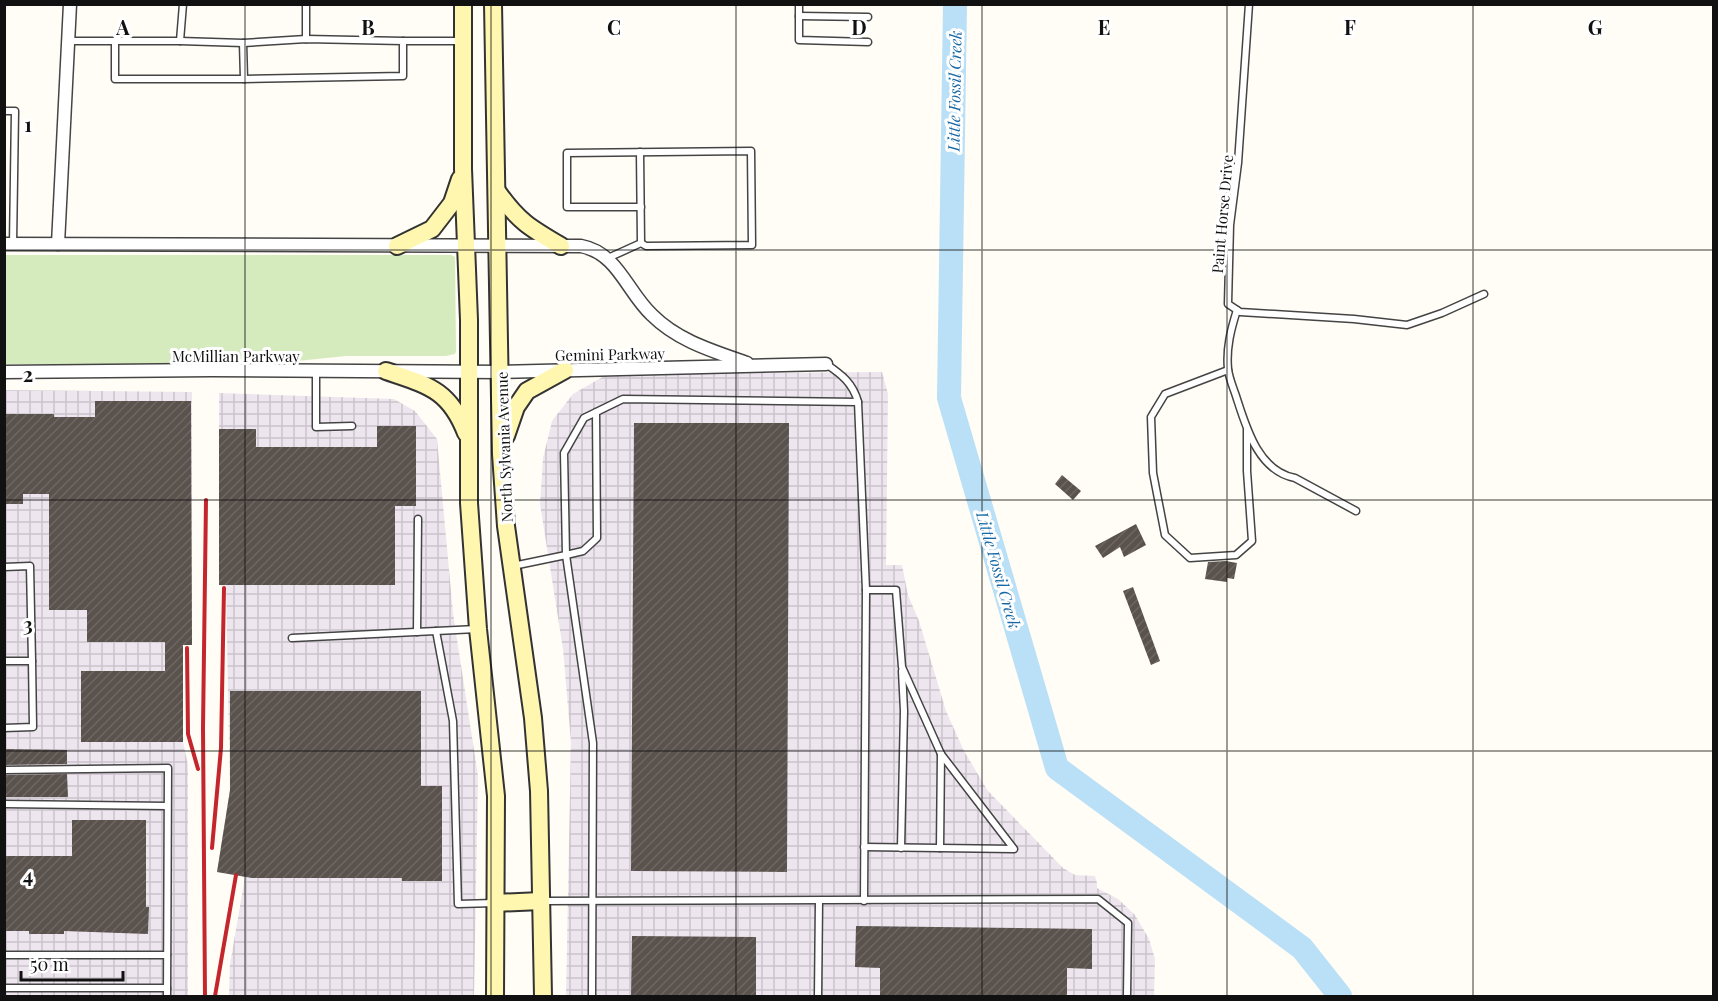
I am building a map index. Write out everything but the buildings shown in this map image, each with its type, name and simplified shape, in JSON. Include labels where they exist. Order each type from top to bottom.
[{"type":"main road","points":[[463,4],[463,170],[467,246],[469,503],[478,629],[495,796],[495,996]]},
{"type":"main road","name":"North Sylvania Avenue","points":[[493,4],[501,454],[506,526],[533,728],[539,791],[543,996]]},
{"type":"main road","points":[[397,246],[432,229],[452,202],[463,170]]},
{"type":"main road","points":[[497,191],[510,210],[528,227],[561,246]]},
{"type":"main road","points":[[501,454],[507,428],[516,407],[527,391],[565,370]]},
{"type":"main road","points":[[386,371],[428,386],[442,395],[459,416],[469,440]]},
{"type":"main road","points":[[495,903],[541,901]]},
{"type":"street","points":[[58,244],[70,4]]},
{"type":"street","points":[[9,244],[561,246],[593,248],[608,258]]},
{"type":"street","name":"Gemini Parkway","points":[[608,258],[652,315],[671,331],[695,345],[753,366]]},
{"type":"street","name":"Gemini Parkway","points":[[468,372],[826,364]]},
{"type":"street","name":"McMillian Parkway","points":[[4,372],[468,372]]},
{"type":"lane","points":[[180,41],[183,4]]},
{"type":"lane","points":[[306,4],[306,39]]},
{"type":"lane","points":[[799,4],[799,40],[868,42]]},
{"type":"lane","name":"Paint Horse Drive","points":[[1237,310],[1228,304],[1230,236],[1238,163],[1249,4]]},
{"type":"lane","points":[[799,16],[868,17]]},
{"type":"lane","points":[[68,41],[243,43],[306,39],[463,40]]},
{"type":"lane","points":[[115,41],[115,79],[403,76],[403,41]]},
{"type":"lane","points":[[243,43],[244,79]]},
{"type":"lane","points":[[4,111],[15,111],[9,244]]},
{"type":"lane","points":[[641,207],[567,207],[567,153],[751,151],[752,245],[646,246],[641,243]]},
{"type":"lane","points":[[640,152],[641,243]]},
{"type":"lane","points":[[608,258],[641,243]]},
{"type":"lane","points":[[1356,511],[1295,478],[1286,476],[1262,458],[1247,430],[1228,370],[1228,336],[1237,310],[1287,317],[1354,319],[1407,325],[1442,313],[1484,294]]},
{"type":"lane","points":[[826,364],[845,377],[856,393],[858,402],[866,590],[864,901]]},
{"type":"lane","points":[[1228,370],[1165,394],[1151,417],[1153,473],[1165,535],[1191,558],[1236,555],[1252,541],[1247,471],[1247,430]]},
{"type":"lane","points":[[316,371],[316,427],[352,426]]},
{"type":"lane","points":[[592,996],[593,742],[566,555],[564,453],[584,418],[623,399],[858,402]]},
{"type":"lane","points":[[512,566],[583,551],[597,538],[596,412]]},
{"type":"lane","points":[[417,632],[418,519]]},
{"type":"lane","points":[[4,567],[30,566],[33,727],[4,728]]},
{"type":"lane","points":[[866,590],[896,590],[904,711],[901,848]]},
{"type":"lane","points":[[292,638],[478,629]]},
{"type":"lane","points":[[436,631],[453,721],[458,904],[495,903]]},
{"type":"lane","points":[[4,661],[32,661]]},
{"type":"lane","points":[[864,847],[1014,849],[941,754],[902,667]]},
{"type":"lane","points":[[940,848],[941,754]]},
{"type":"lane","points":[[4,770],[168,768],[167,996]]},
{"type":"lane","points":[[4,804],[167,806]]},
{"type":"lane","points":[[541,901],[1098,899],[1128,923],[1127,996]]},
{"type":"lane","points":[[818,996],[819,901]]},
{"type":"lane","points":[[4,956],[167,955]]},
{"type":"lane","points":[[4,988],[167,988]]},
{"type":"shaded area","points":[[882,372],[888,394],[886,565],[902,565],[908,595],[919,621],[946,711],[964,751],[988,791],[1063,868],[1075,875],[1095,876],[1097,888],[1118,899],[1135,915],[1149,939],[1155,959],[1154,996],[566,996],[571,742],[563,649],[540,504],[543,458],[552,421],[573,394],[604,376]]},
{"type":"shaded area","points":[[5,390],[192,392],[192,645],[181,645],[183,742],[188,765],[188,996],[5,996]]},
{"type":"shaded area","points":[[219,393],[394,399],[415,411],[437,439],[453,613],[478,776],[474,996],[229,996],[230,964],[245,877],[217,872],[230,790],[226,586],[219,585]]},
{"type":"green space","points":[[5,255],[451,255],[455,257],[456,351],[455,354],[446,356],[346,356],[258,365],[5,364]]},
{"type":"waterway","name":"Little Fossil Creek","points":[[955,4],[949,398],[1057,768],[1302,948],[1340,996]]},
{"type":"railway","points":[[205,996],[203,728],[206,500]]},
{"type":"railway","points":[[212,848],[221,748],[224,588]]},
{"type":"railway","points":[[187,648],[188,734],[198,769]]},
{"type":"railway","points":[[215,996],[236,875]]}]
